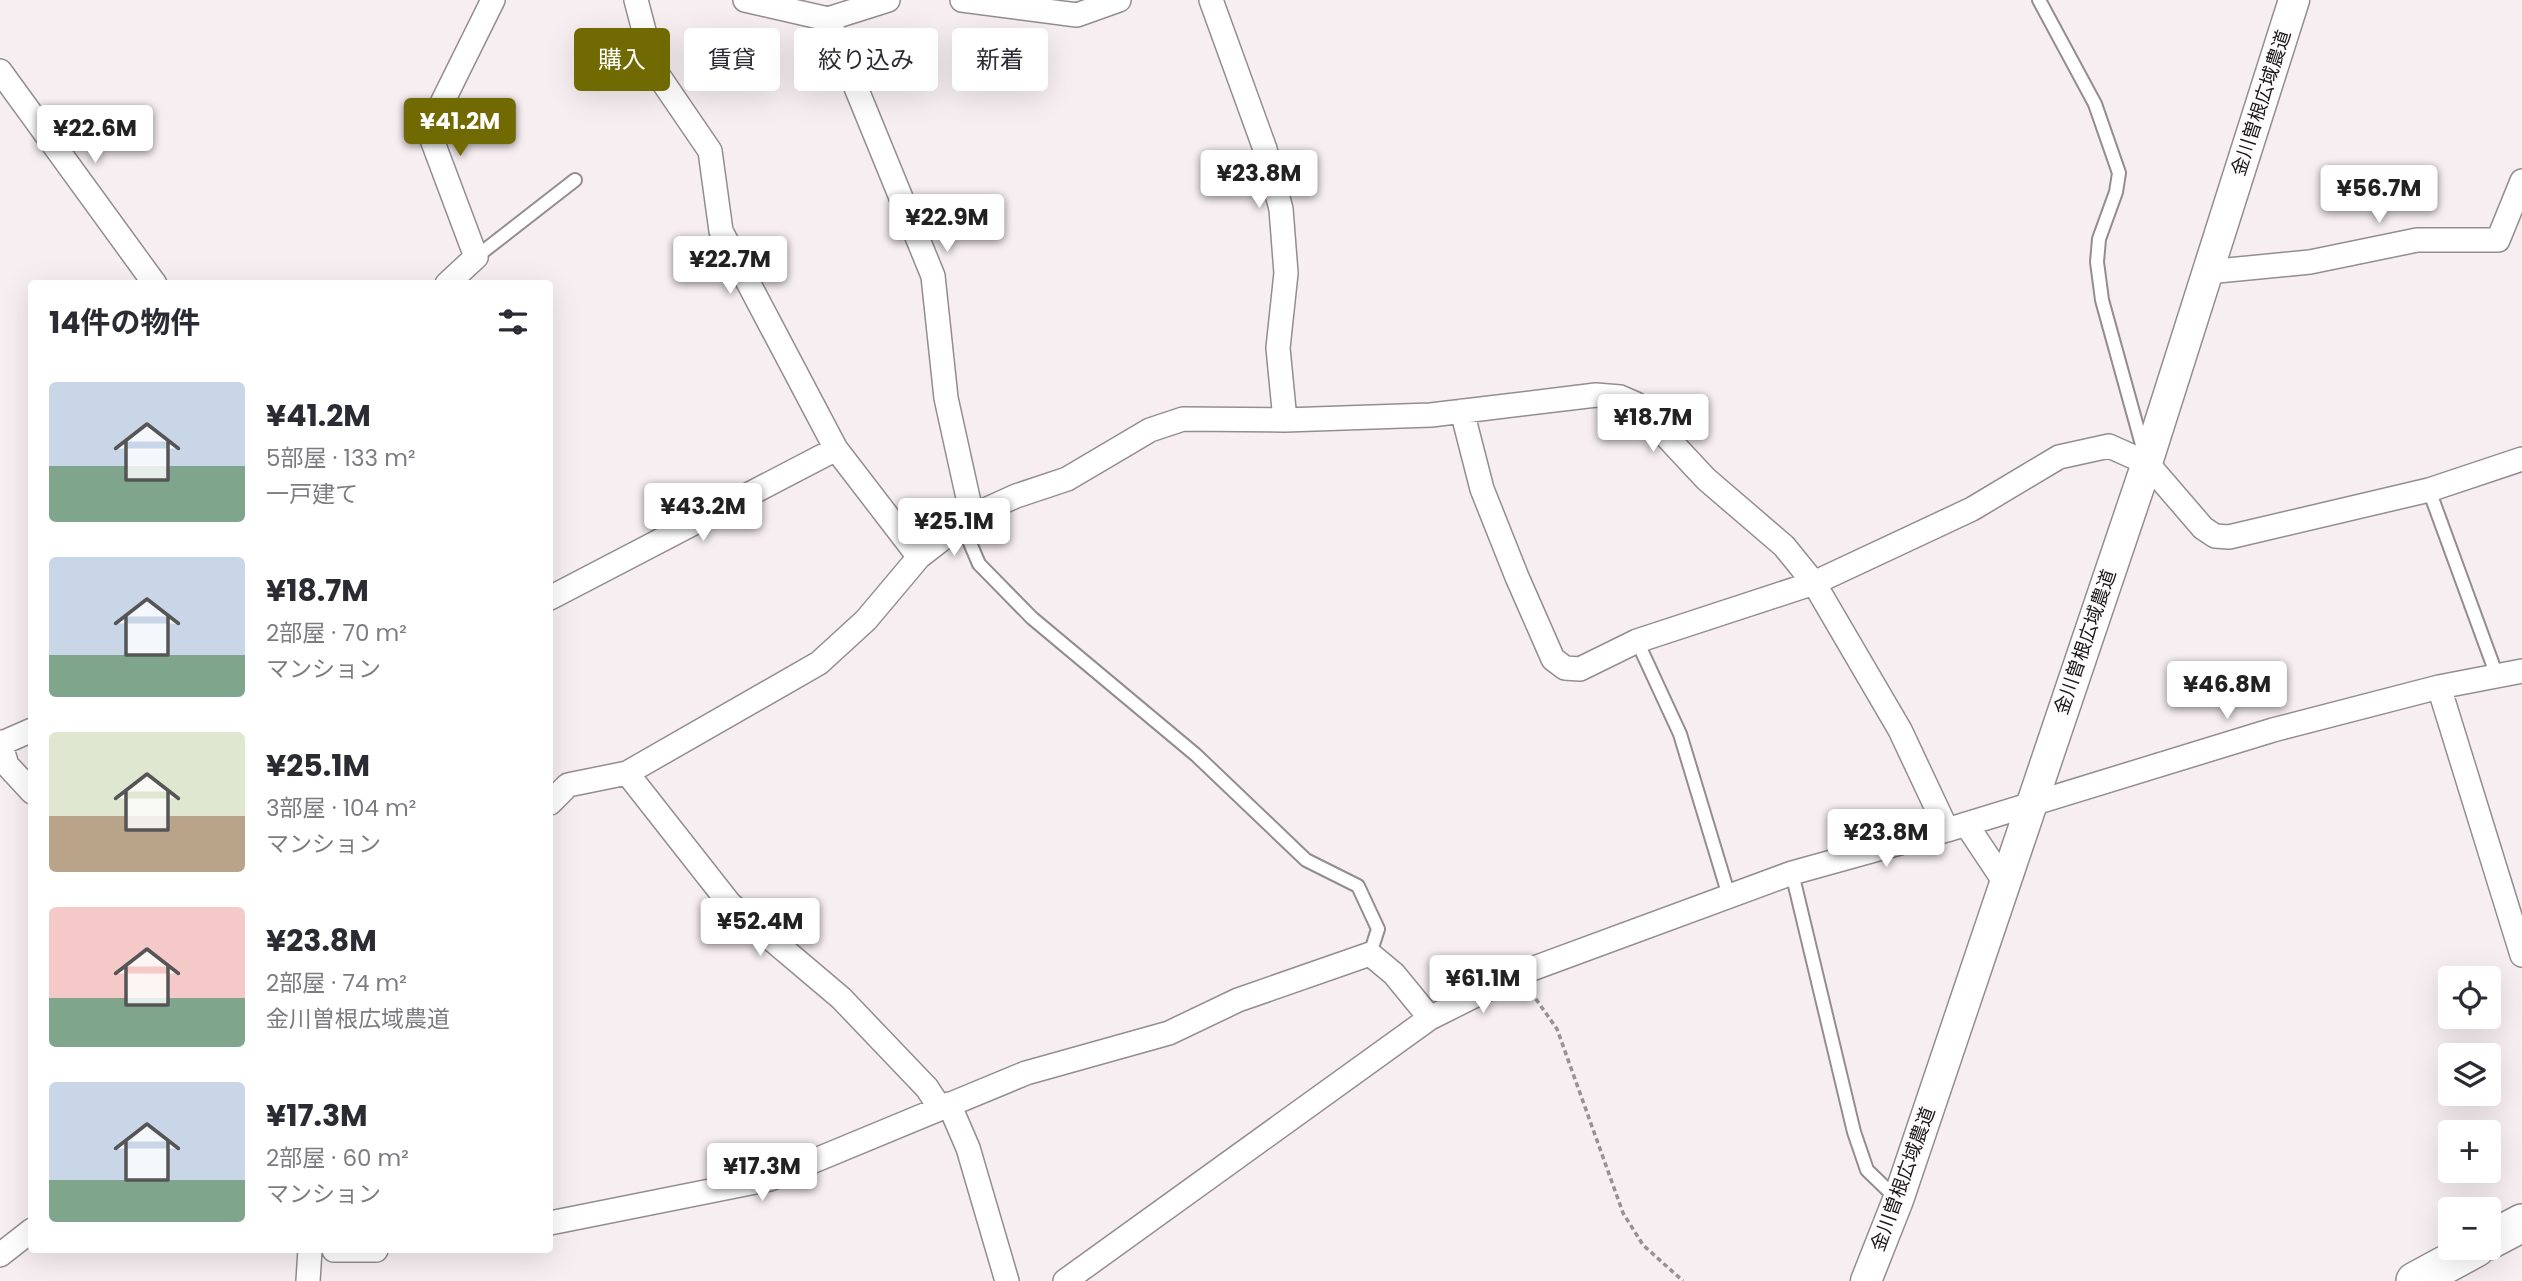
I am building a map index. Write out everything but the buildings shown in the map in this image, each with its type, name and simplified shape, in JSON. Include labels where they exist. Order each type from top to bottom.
[{"type":"main road","points":[[2501,1234],[2522,1223]]},
{"type":"main road","points":[[2415,1281],[2454,1260]]},
{"type":"street","points":[[451,280],[476,257],[431,137],[440,107],[494,0]]},
{"type":"street","points":[[636,0],[654,69],[710,151],[721,231],[835,449],[919,557]]},
{"type":"street","points":[[745,0],[828,19],[888,0]]},
{"type":"street","points":[[962,0],[1077,15],[1119,0]]},
{"type":"street","points":[[1211,0],[1265,149],[1281,209],[1286,273],[1278,348],[1285,420]]},
{"type":"street","name":"金川曽根広域農道","points":[[1866,1281],[1898,1200],[2029,804],[2147,463],[2294,0]]},
{"type":"street","points":[[828,19],[933,276],[946,398],[967,520]]},
{"type":"street","points":[[0,71],[152,280]]},
{"type":"street","points":[[2207,272],[2311,262],[2417,240],[2498,240],[2522,181]]},
{"type":"street","points":[[559,781],[628,773],[819,663],[866,621],[919,557],[967,520],[1016,496],[1067,479],[1150,430],[1184,419],[1285,420],[1431,415],[1596,396],[1620,397],[1636,404],[1706,479],[1784,546],[1814,583],[1957,827],[2004,881]]},
{"type":"street","points":[[1462,411],[1482,489],[1553,659],[1565,668],[1580,669],[1637,641],[1814,583],[1972,509],[2059,457],[2109,446],[2147,463],[2203,528],[2215,536],[2229,537],[2430,490],[2522,459]]},
{"type":"street","points":[[553,596],[835,449]]},
{"type":"street","points":[[1065,1281],[1430,1018],[1518,974],[1792,873],[1957,827],[2273,730],[2439,687],[2522,671]]},
{"type":"street","points":[[2439,687],[2522,955]]},
{"type":"street","points":[[28,732],[1,743],[7,765],[28,788]]},
{"type":"street","points":[[628,773],[730,904],[841,998],[944,1106],[968,1149],[1007,1281]]},
{"type":"street","points":[[553,1222],[771,1179],[1026,1073],[1169,1033],[1238,1000],[1370,954],[1394,974],[1430,1018]]},
{"type":"street","points":[[13,1250],[28,1234]]},
{"type":"street","points":[[308,1281],[310,1253]]},
{"type":"lane","points":[[806,0],[828,19]]},
{"type":"lane","points":[[2039,0],[2095,104],[2119,173],[2099,239],[2097,262],[2102,300],[2147,463]]},
{"type":"lane","points":[[476,257],[575,180]]},
{"type":"lane","points":[[2430,490],[2497,676]]},
{"type":"lane","points":[[967,520],[979,564],[1032,618],[1196,755],[1306,860],[1358,886],[1378,929],[1370,954]]},
{"type":"lane","points":[[1637,641],[1680,734],[1729,896]]},
{"type":"lane","points":[[1792,873],[1854,1132],[1867,1170],[1898,1200]]},
{"type":"path","points":[[1518,974],[1557,1029],[1623,1213],[1643,1245],[1683,1281]]}]
